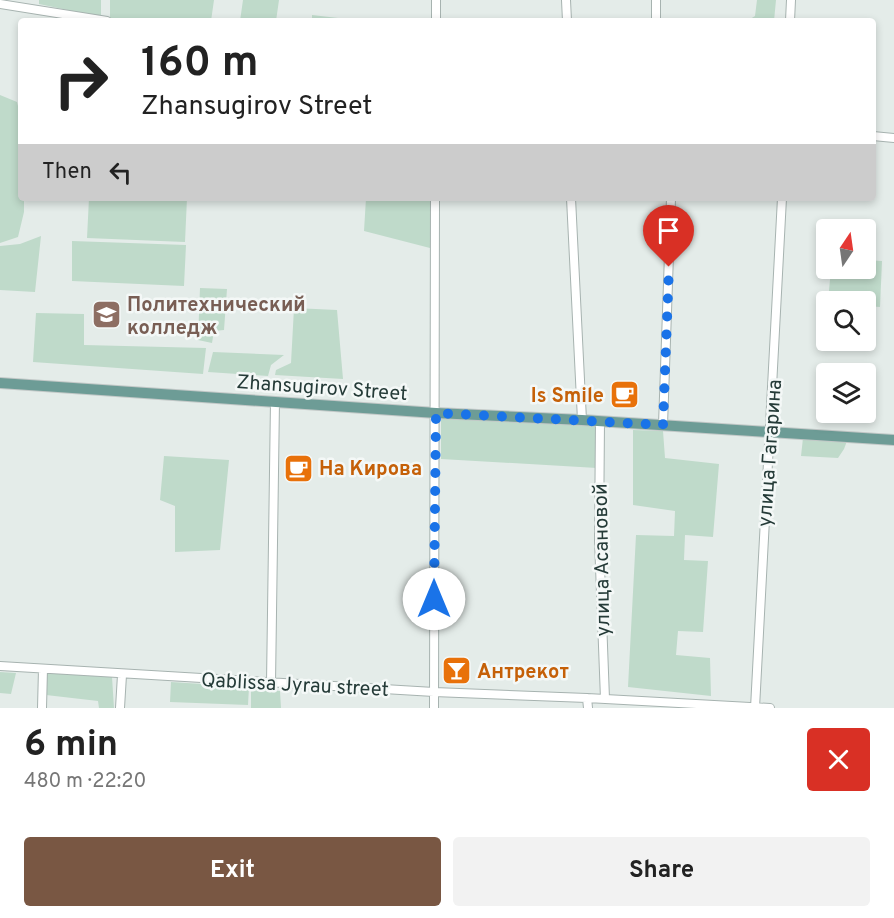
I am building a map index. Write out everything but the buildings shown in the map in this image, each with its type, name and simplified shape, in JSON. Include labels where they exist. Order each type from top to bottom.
[{"type":"main road","name":"Zhansugirov Street","points":[[0,383],[436,413],[894,440]]},
{"type":"street","points":[[436,0],[436,18]]},
{"type":"street","points":[[566,0],[567,18]]},
{"type":"street","points":[[656,0],[656,18]]},
{"type":"street","points":[[790,18],[791,0]]},
{"type":"street","points":[[0,4],[88,18]]},
{"type":"street","points":[[876,136],[894,138]]},
{"type":"street","points":[[434,708],[435,201]]},
{"type":"street","points":[[571,201],[582,420]]},
{"type":"street","points":[[663,425],[671,201]]},
{"type":"street","name":"улица Гагарина","points":[[755,707],[782,201]]},
{"type":"street","points":[[271,683],[275,401]]},
{"type":"street","name":"улица Асановой","points":[[600,421],[599,540],[605,699]]},
{"type":"street","name":"Qablissa Jyrau street","points":[[0,666],[434,693],[587,698],[672,705],[770,708]]},
{"type":"street","points":[[42,708],[43,669]]},
{"type":"street","points":[[120,708],[122,675]]},
{"type":"street","points":[[587,698],[588,708]]},
{"type":"green space","points":[[39,0],[101,0],[101,17],[39,4]]},
{"type":"green space","points":[[110,0],[214,0],[211,18],[110,18]]},
{"type":"green space","points":[[243,0],[279,0],[276,18],[240,18]]},
{"type":"green space","points":[[757,0],[776,0],[774,18],[752,18],[755,16]]},
{"type":"green space","points":[[312,15],[338,18],[312,18]]},
{"type":"green space","points":[[0,95],[17,102],[18,106],[18,201],[24,201],[24,212],[18,237],[0,243]]},
{"type":"green space","points":[[89,201],[187,201],[185,242],[87,238]]},
{"type":"green space","points":[[366,201],[430,201],[430,248],[364,231]]},
{"type":"green space","points":[[41,236],[35,292],[0,290],[0,246],[20,244]]},
{"type":"green space","points":[[72,241],[186,245],[184,286],[72,281]]},
{"type":"green space","points":[[876,261],[882,261],[880,307],[876,307],[876,291],[829,291],[830,279],[876,279]]},
{"type":"green space","points":[[200,288],[227,289],[224,330],[214,331],[212,343],[198,340]]},
{"type":"green space","points":[[294,308],[337,310],[343,379],[275,375],[276,370],[291,363]]},
{"type":"green space","points":[[36,313],[84,314],[84,345],[206,348],[203,374],[33,362]]},
{"type":"green space","points":[[213,352],[284,355],[271,365],[268,376],[208,372]]},
{"type":"green space","points":[[441,417],[596,425],[597,468],[441,459]]},
{"type":"green space","points":[[633,430],[663,431],[665,458],[719,464],[713,537],[685,535],[684,560],[708,561],[703,632],[678,631],[676,655],[710,658],[711,696],[628,687],[636,535],[674,536],[675,511],[633,505]]},
{"type":"green space","points":[[803,438],[847,441],[838,458],[801,456]]},
{"type":"green space","points":[[164,456],[229,460],[220,550],[175,552],[175,506],[160,500]]},
{"type":"green space","points":[[0,672],[16,673],[11,694],[0,693]]},
{"type":"green space","points":[[46,673],[112,677],[114,708],[99,708],[98,701],[46,695]]},
{"type":"green space","points":[[171,682],[249,687],[248,705],[170,702]]},
{"type":"green space","points":[[251,689],[280,691],[281,708],[251,708]]},
{"type":"place","name":"Политехнический колледж","points":[[106,315]]},
{"type":"place","name":"Is Smile","points":[[625,395]]},
{"type":"place","name":"На Кирова","points":[[298,468]]},
{"type":"place","name":"Антрекот","points":[[456,671]]},
{"type":"route","points":[[434,599],[436,413],[663,425],[669,267]]}]
